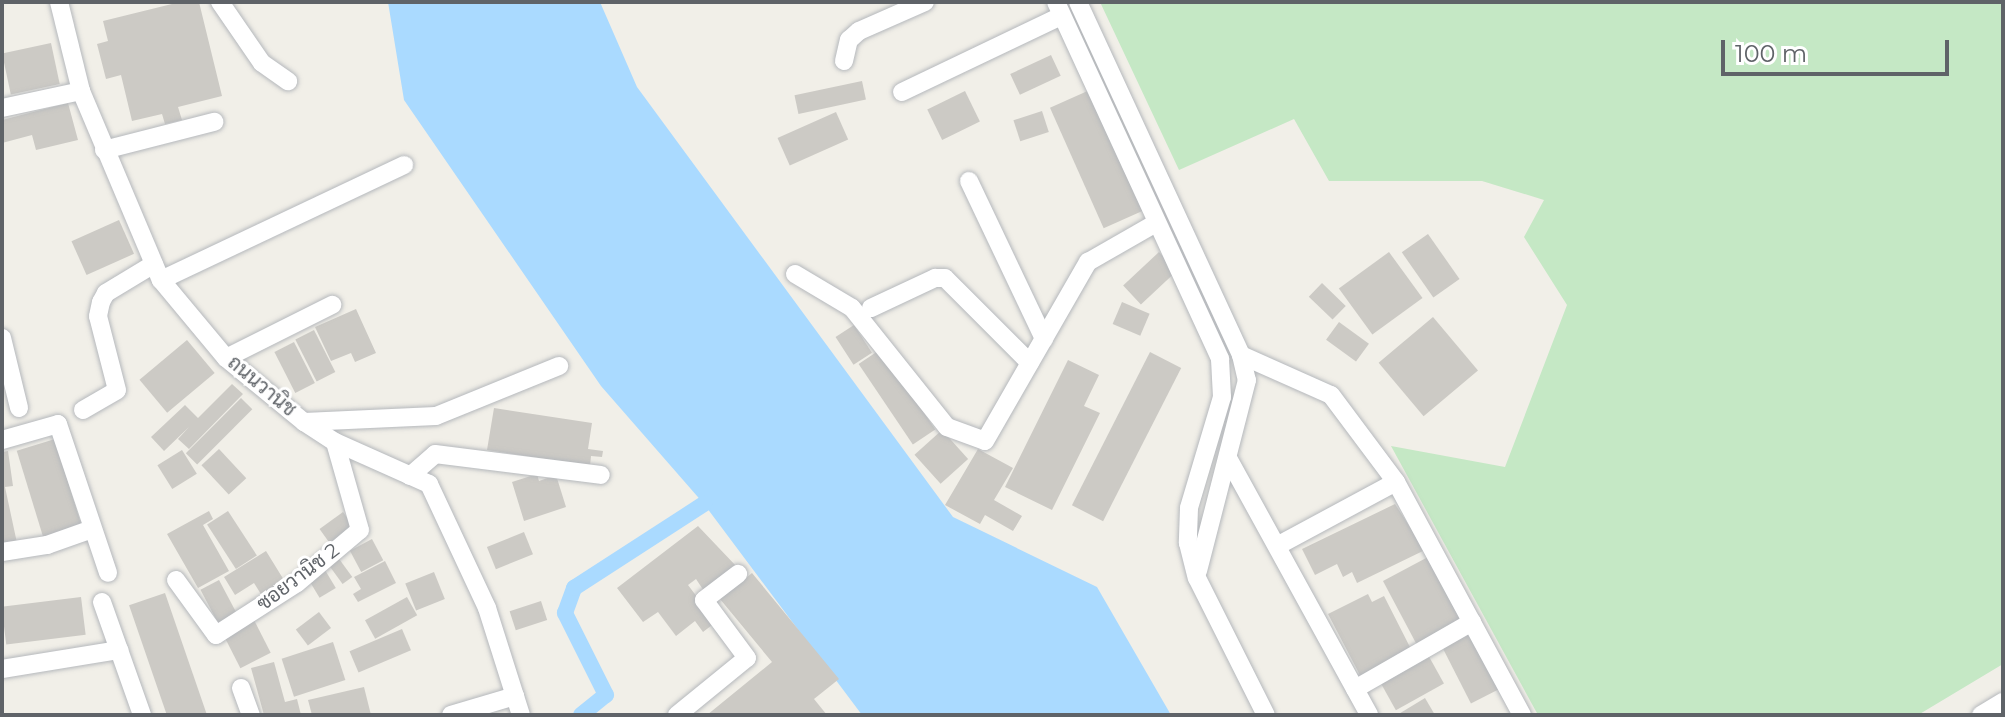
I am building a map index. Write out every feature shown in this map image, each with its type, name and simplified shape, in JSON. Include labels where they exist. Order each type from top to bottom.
[{"type":"street","name":"ถนนวานิช","points":[[59,2],[81,91],[158,272],[226,358],[304,422],[335,442],[429,484],[487,608],[521,715]]},
{"type":"street","points":[[220,2],[262,63],[288,81]]},
{"type":"street","points":[[844,61],[849,40],[859,31],[925,2]]},
{"type":"street","points":[[1078,2],[1241,355],[1246,399],[1197,578]]},
{"type":"street","points":[[902,92],[1059,9],[1224,378],[1189,508],[1188,543],[1197,578],[1266,715]]},
{"type":"street","points":[[2,108],[81,91]]},
{"type":"street","points":[[104,150],[214,122]]},
{"type":"street","points":[[83,410],[117,390],[98,316],[106,293],[404,165]]},
{"type":"street","points":[[969,181],[1044,339]]},
{"type":"street","points":[[795,274],[852,308],[947,427],[985,441],[1088,262],[1156,223]]},
{"type":"street","points":[[871,308],[935,278],[945,278],[1030,363]]},
{"type":"street","points":[[226,358],[332,305]]},
{"type":"street","points":[[2,338],[19,408]]},
{"type":"street","points":[[1241,355],[1331,395],[1396,482],[1522,715]]},
{"type":"street","points":[[304,422],[436,416],[559,366]]},
{"type":"street","points":[[2,440],[58,424],[108,573]]},
{"type":"street","name":"ซอยวานิช 2","points":[[176,580],[216,635],[297,583],[360,530],[335,442]]},
{"type":"street","points":[[410,476],[435,454],[601,475]]},
{"type":"street","points":[[1228,458],[1369,715]]},
{"type":"street","points":[[1277,546],[1396,482]]},
{"type":"street","points":[[2,552],[47,545],[92,529]]},
{"type":"street","points":[[677,715],[747,658],[704,600],[738,574]]},
{"type":"street","points":[[102,602],[142,715]]},
{"type":"street","points":[[1355,689],[1472,622]]},
{"type":"street","points":[[2,669],[119,650]]},
{"type":"street","points":[[241,688],[251,715]]},
{"type":"street","points":[[451,715],[515,696]]},
{"type":"street","points":[[1981,715],[2003,702]]},
{"type":"green space","points":[[1100,2],[2003,2],[2003,664],[1918,715],[1538,715],[1391,446],[1505,467],[1567,305],[1524,237],[1544,200],[1482,181],[1329,181],[1294,119],[1179,170]]},
{"type":"water","points":[[388,2],[600,2],[637,87],[953,517],[1097,587],[1171,715],[862,715],[704,504],[601,386],[404,100]]},
{"type":"building","points":[[180,2],[199,2],[222,96],[178,107],[182,120],[165,124],[162,114],[132,121],[121,75],[106,79],[97,44],[108,41],[103,21]]},
{"type":"building","points":[[51,43],[60,84],[11,94],[2,53]]},
{"type":"building","points":[[1051,55],[1061,76],[1020,95],[1010,74]]},
{"type":"building","points":[[862,81],[866,100],[798,114],[795,95]]},
{"type":"building","points":[[1092,89],[1146,210],[1104,228],[1050,108]]},
{"type":"building","points":[[965,91],[980,122],[942,140],[927,109]]},
{"type":"building","points":[[68,103],[78,140],[36,150],[32,135],[2,143],[2,120]]},
{"type":"building","points":[[1042,111],[1049,132],[1020,141],[1013,120]]},
{"type":"building","points":[[836,112],[848,139],[790,165],[778,138]]},
{"type":"building","points":[[119,220],[134,254],[87,275],[71,241]]},
{"type":"building","points":[[1428,234],[1460,279],[1433,297],[1402,252]]},
{"type":"building","points":[[1159,252],[1177,271],[1141,304],[1123,285]]},
{"type":"building","points":[[1389,252],[1423,298],[1372,335],[1339,288]]},
{"type":"building","points":[[1322,283],[1346,306],[1333,320],[1309,297]]},
{"type":"building","points":[[1122,302],[1150,314],[1140,336],[1113,324]]},
{"type":"building","points":[[356,309],[376,353],[355,362],[351,353],[331,361],[315,327]]},
{"type":"building","points":[[1433,317],[1478,371],[1424,416],[1379,363]]},
{"type":"building","points":[[1339,322],[1369,344],[1356,362],[1326,340]]},
{"type":"building","points":[[854,325],[872,353],[854,365],[836,337]]},
{"type":"building","points":[[314,330],[335,372],[317,381],[295,340]]},
{"type":"building","points":[[187,340],[215,373],[167,413],[140,380]]},
{"type":"building","points":[[294,342],[315,383],[295,393],[274,352]]},
{"type":"building","points":[[881,349],[935,429],[913,445],[859,364]]},
{"type":"building","points":[[1150,352],[1181,368],[1103,521],[1072,505]]},
{"type":"building","points":[[1068,360],[1099,375],[1084,406],[1100,413],[1052,510],[1005,487]]},
{"type":"building","points":[[232,384],[243,394],[189,449],[178,439],[189,427],[164,451],[151,437],[185,405],[198,418]]},
{"type":"building","points":[[241,398],[252,409],[197,464],[186,453]]},
{"type":"building","points":[[494,408],[592,423],[588,449],[603,451],[602,457],[591,456],[590,466],[487,450]]},
{"type":"building","points":[[942,430],[968,459],[941,484],[915,455]]},
{"type":"building","points":[[55,439],[83,531],[45,543],[17,451]]},
{"type":"building","points":[[219,449],[246,478],[229,495],[201,465]]},
{"type":"building","points":[[978,449],[1013,468],[994,500],[1022,516],[1013,531],[985,515],[980,524],[945,505]]},
{"type":"building","points":[[182,450],[197,474],[172,489],[157,465]]},
{"type":"building","points":[[8,451],[13,486],[5,487],[17,543],[2,546],[2,452]]},
{"type":"building","points":[[537,474],[539,481],[556,475],[566,507],[524,521],[512,482]]},
{"type":"building","points":[[1395,504],[1425,550],[1357,583],[1352,572],[1343,577],[1337,564],[1315,575],[1302,549]]},
{"type":"building","points":[[209,511],[213,519],[203,525],[229,571],[198,588],[167,534]]},
{"type":"building","points":[[228,511],[257,555],[236,569],[207,525]]},
{"type":"building","points":[[343,512],[354,527],[331,544],[320,529]]},
{"type":"building","points":[[698,526],[737,567],[704,591],[696,579],[688,585],[716,622],[703,632],[695,621],[676,636],[658,612],[643,622],[617,588]]},
{"type":"building","points":[[524,532],[533,554],[496,569],[487,547]]},
{"type":"building","points":[[372,539],[383,560],[361,572],[350,551]]},
{"type":"building","points":[[266,551],[287,585],[264,599],[254,583],[235,595],[224,577]]},
{"type":"building","points":[[337,556],[352,577],[343,584],[327,563]]},
{"type":"building","points":[[1428,557],[1462,621],[1417,645],[1383,581]]},
{"type":"building","points":[[385,561],[396,583],[358,602],[353,594],[361,589],[354,577]]},
{"type":"building","points":[[325,570],[336,588],[320,598],[309,580]]},
{"type":"building","points":[[434,572],[445,599],[416,611],[405,584]]},
{"type":"building","points":[[752,573],[839,679],[814,699],[827,715],[707,715],[772,662],[720,599]]},
{"type":"building","points":[[219,580],[237,614],[218,623],[200,590]]},
{"type":"building","points":[[165,593],[207,715],[167,715],[129,605]]},
{"type":"building","points":[[1368,594],[1372,602],[1384,596],[1413,653],[1362,679],[1328,614]]},
{"type":"building","points":[[81,597],[86,635],[6,644],[2,607]]},
{"type":"building","points":[[407,597],[417,615],[375,639],[365,620]]},
{"type":"building","points":[[541,601],[547,620],[516,630],[510,611]]},
{"type":"building","points":[[319,612],[331,628],[308,645],[296,629]]},
{"type":"building","points":[[253,618],[271,653],[240,668],[223,633]]},
{"type":"building","points":[[1469,627],[1500,688],[1471,703],[1440,642]]},
{"type":"building","points":[[402,629],[411,650],[359,672],[350,651]]},
{"type":"building","points":[[333,642],[345,680],[294,697],[282,659]]},
{"type":"building","points":[[1427,653],[1444,684],[1396,710],[1379,680]]},
{"type":"building","points":[[274,662],[285,702],[297,699],[301,715],[264,715],[251,668]]},
{"type":"building","points":[[364,687],[371,715],[312,715],[308,700]]},
{"type":"building","points":[[1425,698],[1435,715],[1397,715]]},
{"type":"waterway","points":[[581,715],[606,695],[565,613],[574,588],[704,504]]}]
